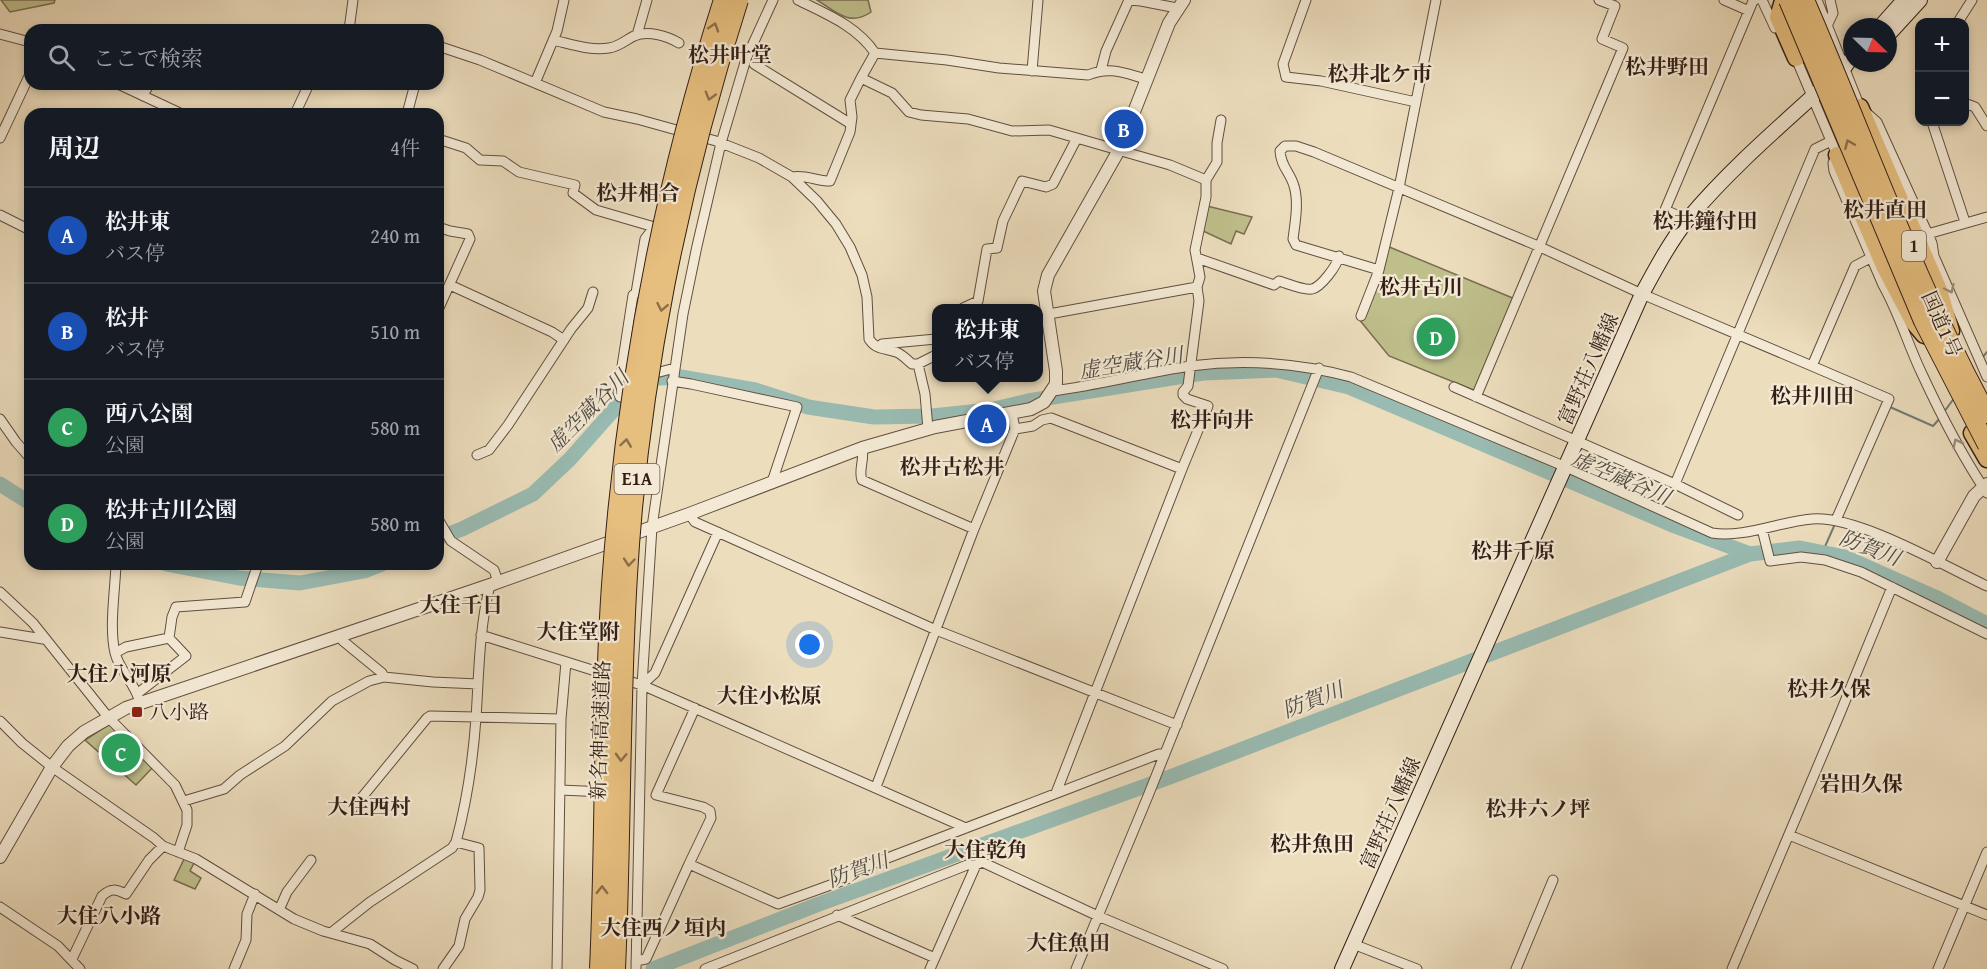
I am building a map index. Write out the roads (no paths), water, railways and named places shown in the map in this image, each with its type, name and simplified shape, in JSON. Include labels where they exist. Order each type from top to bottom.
[{"type":"highway","name":"新名神高速道路","points":[[599,969],[611,585],[622,469],[635,373],[657,252],[681,146],[723,0]]},
{"type":"highway","name":"新名神高速道路","points":[[616,969],[628,573],[638,468],[652,361],[675,241],[700,130],[739,0]]},
{"type":"highway","points":[[1805,0],[1937,315],[1987,414]]},
{"type":"highway","points":[[1784,4],[1778,17],[1796,58]]},
{"type":"highway","points":[[1784,4],[1923,321],[1985,450]]},
{"type":"highway","points":[[1860,106],[1940,290],[1952,333]]},
{"type":"highway","points":[[1834,148],[1884,266],[1914,323],[1924,335]]},
{"type":"highway","name":"国道1号","points":[[1877,158],[1952,333],[1987,403]]},
{"type":"highway","name":"国道1号","points":[[1853,170],[1962,417],[1985,450]]},
{"type":"main road","points":[[1888,18],[1904,0]]},
{"type":"main road","points":[[1897,25],[1920,0]]},
{"type":"main road","name":"富野荘八幡線","points":[[1342,969],[1642,294],[1671,243],[1688,220],[1734,171],[1843,69]]},
{"type":"street","points":[[350,24],[353,0]]},
{"type":"street","points":[[535,83],[554,40],[564,2],[552,0]]},
{"type":"street","points":[[637,35],[647,0]]},
{"type":"street","points":[[636,965],[642,685],[652,527],[672,381],[683,314],[721,143],[746,59],[772,0]]},
{"type":"street","points":[[798,0],[848,26],[875,53],[1032,71],[1088,75],[1101,70],[1123,72],[1146,79]]},
{"type":"street","points":[[1032,71],[1038,0]]},
{"type":"street","points":[[1043,304],[1048,275],[1119,150],[1146,79],[1180,4],[1129,0],[1106,51],[1101,70]]},
{"type":"street","points":[[1306,0],[1283,64],[1286,77],[1321,81],[1416,102]]},
{"type":"street","points":[[1362,316],[1379,270],[1399,188],[1436,0]]},
{"type":"street","points":[[1476,397],[1623,48],[1602,39],[1615,6],[1599,0]]},
{"type":"street","points":[[1724,0],[1749,11]]},
{"type":"street","points":[[1688,220],[1665,210],[1755,0]]},
{"type":"street","points":[[1762,0],[1778,36],[1796,58],[1813,97],[1834,148],[1834,171],[1874,256],[1922,374],[1966,459],[1986,488],[1974,496],[1937,562]]},
{"type":"street","points":[[1817,0],[1827,26],[1843,50]]},
{"type":"street","points":[[1827,26],[1833,13],[1830,0]]},
{"type":"street","points":[[1961,18],[1972,0]]},
{"type":"street","points":[[0,34],[24,40]]},
{"type":"street","points":[[554,40],[590,48],[611,48],[637,35],[652,34],[669,37],[679,43]]},
{"type":"street","points":[[444,48],[480,60],[604,112],[721,143],[759,158],[792,177],[817,201],[836,224],[850,248],[862,275],[867,297],[871,343],[880,349],[899,353],[912,364],[918,364],[932,357]]},
{"type":"street","points":[[792,177],[801,175],[819,181],[830,181],[850,132],[850,100],[875,53]]},
{"type":"street","points":[[754,64],[851,124]]},
{"type":"street","points":[[1853,72],[1860,106],[1877,122],[1924,235],[1932,243],[1934,256],[1987,377]]},
{"type":"street","points":[[861,78],[892,93],[909,112],[968,119],[1012,131],[1049,130],[1170,165],[1206,180]]},
{"type":"street","points":[[0,138],[24,87]]},
{"type":"street","points":[[130,90],[169,108]]},
{"type":"street","points":[[143,96],[146,90]]},
{"type":"street","points":[[298,108],[306,90]]},
{"type":"street","points":[[409,108],[413,90]]},
{"type":"street","points":[[1969,105],[1975,107],[1987,126]]},
{"type":"street","points":[[1056,793],[1208,406],[1187,399],[1183,392],[1188,386],[1199,301],[1197,286],[1200,277],[1195,250],[1206,197],[1206,180],[1217,162],[1217,143],[1221,120]]},
{"type":"street","points":[[1933,126],[1965,222]]},
{"type":"street","points":[[972,304],[978,301],[987,249],[998,248],[1003,220],[1022,181],[1046,187],[1053,184],[1077,138]]},
{"type":"street","points":[[444,141],[466,148],[480,160],[503,160],[519,172],[575,185],[573,193],[596,210],[654,227],[684,244],[698,246]]},
{"type":"street","points":[[1379,270],[1339,256],[1296,245],[1293,239],[1296,200],[1294,185],[1281,161],[1280,150],[1286,146],[1296,146],[1399,188],[1889,399],[1836,519]]},
{"type":"street","points":[[1675,484],[1815,149],[1834,148]]},
{"type":"street","points":[[0,215],[24,227]]},
{"type":"street","points":[[1924,235],[1987,217]]},
{"type":"street","points":[[654,227],[645,238],[636,293],[633,295],[618,392],[620,397],[641,378],[675,368]]},
{"type":"street","points":[[444,229],[468,234],[470,239],[444,298]]},
{"type":"street","points":[[1197,258],[1274,285],[1279,281],[1308,290],[1313,289],[1330,273],[1339,256]]},
{"type":"street","points":[[1812,366],[1855,266],[1874,256]]},
{"type":"street","points":[[639,277],[662,282]]},
{"type":"street","points":[[450,285],[552,332],[564,340]]},
{"type":"street","points":[[1043,316],[1197,286]]},
{"type":"street","points":[[477,455],[489,450],[502,433],[588,308],[593,292]]},
{"type":"street","points":[[139,698],[494,583],[689,514],[862,448],[928,429],[1031,409],[1049,395],[1056,384],[1056,371],[1043,320]]},
{"type":"street","points":[[871,343],[892,344],[932,339]]},
{"type":"street","points":[[1049,395],[1191,366],[1245,363],[1319,369],[1351,377],[1563,473],[1712,532],[1727,535],[1812,519],[1836,519],[1887,538],[1987,586]]},
{"type":"street","points":[[918,364],[925,394],[928,429]]},
{"type":"street","points":[[1076,969],[1319,369]]},
{"type":"street","points":[[672,381],[797,407],[772,482]]},
{"type":"street","points":[[1454,387],[1675,484],[1738,515]]},
{"type":"street","points":[[876,787],[974,529],[1015,429],[1012,413]]},
{"type":"street","points":[[1015,429],[1033,426],[1042,420],[1051,418],[1182,469]]},
{"type":"street","points":[[0,419],[24,452]]},
{"type":"street","points":[[862,448],[864,457],[860,475],[862,480],[974,529]]},
{"type":"street","points":[[689,514],[695,522],[936,630],[1176,725]]},
{"type":"street","points":[[332,932],[370,902],[452,848],[456,842],[471,777],[483,611],[494,583],[495,570],[451,541],[444,529]]},
{"type":"street","points":[[1762,529],[1770,561],[1801,557],[1825,560],[1861,572],[1987,634]]},
{"type":"street","points":[[642,685],[655,673],[718,532]]},
{"type":"street","points":[[116,570],[112,622],[116,653],[139,698]]},
{"type":"street","points":[[0,856],[52,767],[68,746],[84,732],[126,708],[186,656],[170,638],[172,617],[176,607],[245,602],[256,570]]},
{"type":"street","points":[[1732,969],[1892,587]]},
{"type":"street","points":[[0,592],[33,623],[108,717],[175,785],[187,810],[187,825],[178,852]]},
{"type":"street","points":[[0,632],[44,639]]},
{"type":"street","points":[[481,634],[566,663],[642,685],[966,828]]},
{"type":"street","points":[[339,635],[384,677]]},
{"type":"street","points":[[116,653],[126,647],[170,638]]},
{"type":"street","points":[[557,969],[561,719],[566,663]]},
{"type":"street","points":[[184,801],[224,789],[240,775],[285,746],[332,701],[369,681],[384,677],[477,684]]},
{"type":"street","points":[[656,795],[695,708]]},
{"type":"street","points":[[354,807],[430,716],[561,719]]},
{"type":"street","points":[[0,722],[52,767],[163,846],[196,859],[294,919],[323,931],[370,945],[413,969]]},
{"type":"street","points":[[689,864],[778,904],[847,879],[864,867],[1159,754],[1165,754]]},
{"type":"street","points":[[560,790],[656,795],[703,807],[710,811],[711,818],[646,959],[636,965]]},
{"type":"street","points":[[1789,835],[1987,915]]},
{"type":"street","points":[[443,969],[459,946],[465,919],[480,890],[479,848],[456,842]]},
{"type":"street","points":[[72,959],[102,896],[107,891],[115,889],[126,894],[149,860],[163,846]]},
{"type":"street","points":[[1938,969],[1987,852]]},
{"type":"street","points":[[279,910],[287,892],[311,860]]},
{"type":"street","points":[[930,969],[980,861]]},
{"type":"street","points":[[705,969],[837,915],[980,861],[1098,916],[1223,969]]},
{"type":"street","points":[[1516,969],[1553,880]]},
{"type":"street","points":[[234,969],[246,940],[247,914],[255,894]]},
{"type":"street","points":[[0,906],[48,939],[72,959],[80,969]]},
{"type":"street","points":[[837,915],[935,958]]},
{"type":"street","points":[[1353,944],[1417,969]]},
{"type":"waterway","points":[[1982,358],[1987,352]]},
{"type":"waterway","name":"虚空蔵谷川","points":[[444,536],[533,494],[570,459],[625,397],[644,381],[659,378],[681,377],[755,390],[808,407],[874,417],[932,416],[990,410],[1028,401],[1203,373],[1276,370],[1349,387],[1675,526],[1750,554]]},
{"type":"waterway","points":[[1944,412],[1955,397]]},
{"type":"waterway","points":[[1890,407],[1933,426],[1941,417]]},
{"type":"waterway","name":"虚空蔵谷川","points":[[0,484],[24,499]]},
{"type":"waterway","points":[[1823,551],[1835,524]]},
{"type":"waterway","name":"防賀川","points":[[653,969],[819,904],[1170,777],[1750,554],[1800,548],[1845,557],[1935,597],[1987,624]]},
{"type":"waterway","name":"虚空蔵谷川","points":[[197,570],[239,578],[300,583],[367,570]]},
{"type":"place","name":"松井","points":[[1124,129]]},
{"type":"place","name":"松井古川公園","points":[[1436,337]]},
{"type":"place","name":"松井東","points":[[987,424]]},
{"type":"place","name":"八小路","points":[[137,712]]},
{"type":"place","name":"西八公園","points":[[121,753]]},
{"type":"district","name":"松井叶堂","points":[[730,55]]},
{"type":"district","name":"松井野田","points":[[1667,67]]},
{"type":"district","name":"松井北ケ市","points":[[1380,74]]},
{"type":"district","name":"松井相合","points":[[638,193]]},
{"type":"district","name":"松井直田","points":[[1885,210]]},
{"type":"district","name":"松井鐘付田","points":[[1705,221]]},
{"type":"district","name":"松井古川","points":[[1421,287]]},
{"type":"district","name":"松井川田","points":[[1812,396]]},
{"type":"district","name":"松井向井","points":[[1212,420]]},
{"type":"district","name":"松井古松井","points":[[952,467]]},
{"type":"district","name":"松井千原","points":[[1513,551]]},
{"type":"district","name":"大住千日","points":[[461,605]]},
{"type":"district","name":"大住堂附","points":[[578,632]]},
{"type":"district","name":"大住八河原","points":[[119,674]]},
{"type":"district","name":"松井久保","points":[[1829,689]]},
{"type":"district","name":"大住小松原","points":[[769,696]]},
{"type":"district","name":"岩田久保","points":[[1861,784]]},
{"type":"district","name":"大住西村","points":[[369,807]]},
{"type":"district","name":"松井六ノ坪","points":[[1538,809]]},
{"type":"district","name":"松井魚田","points":[[1312,844]]},
{"type":"district","name":"大住乾角","points":[[986,850]]},
{"type":"district","name":"大住八小路","points":[[109,916]]},
{"type":"district","name":"大住西ノ垣内","points":[[663,928]]},
{"type":"district","name":"大住魚田","points":[[1068,943]]}]
